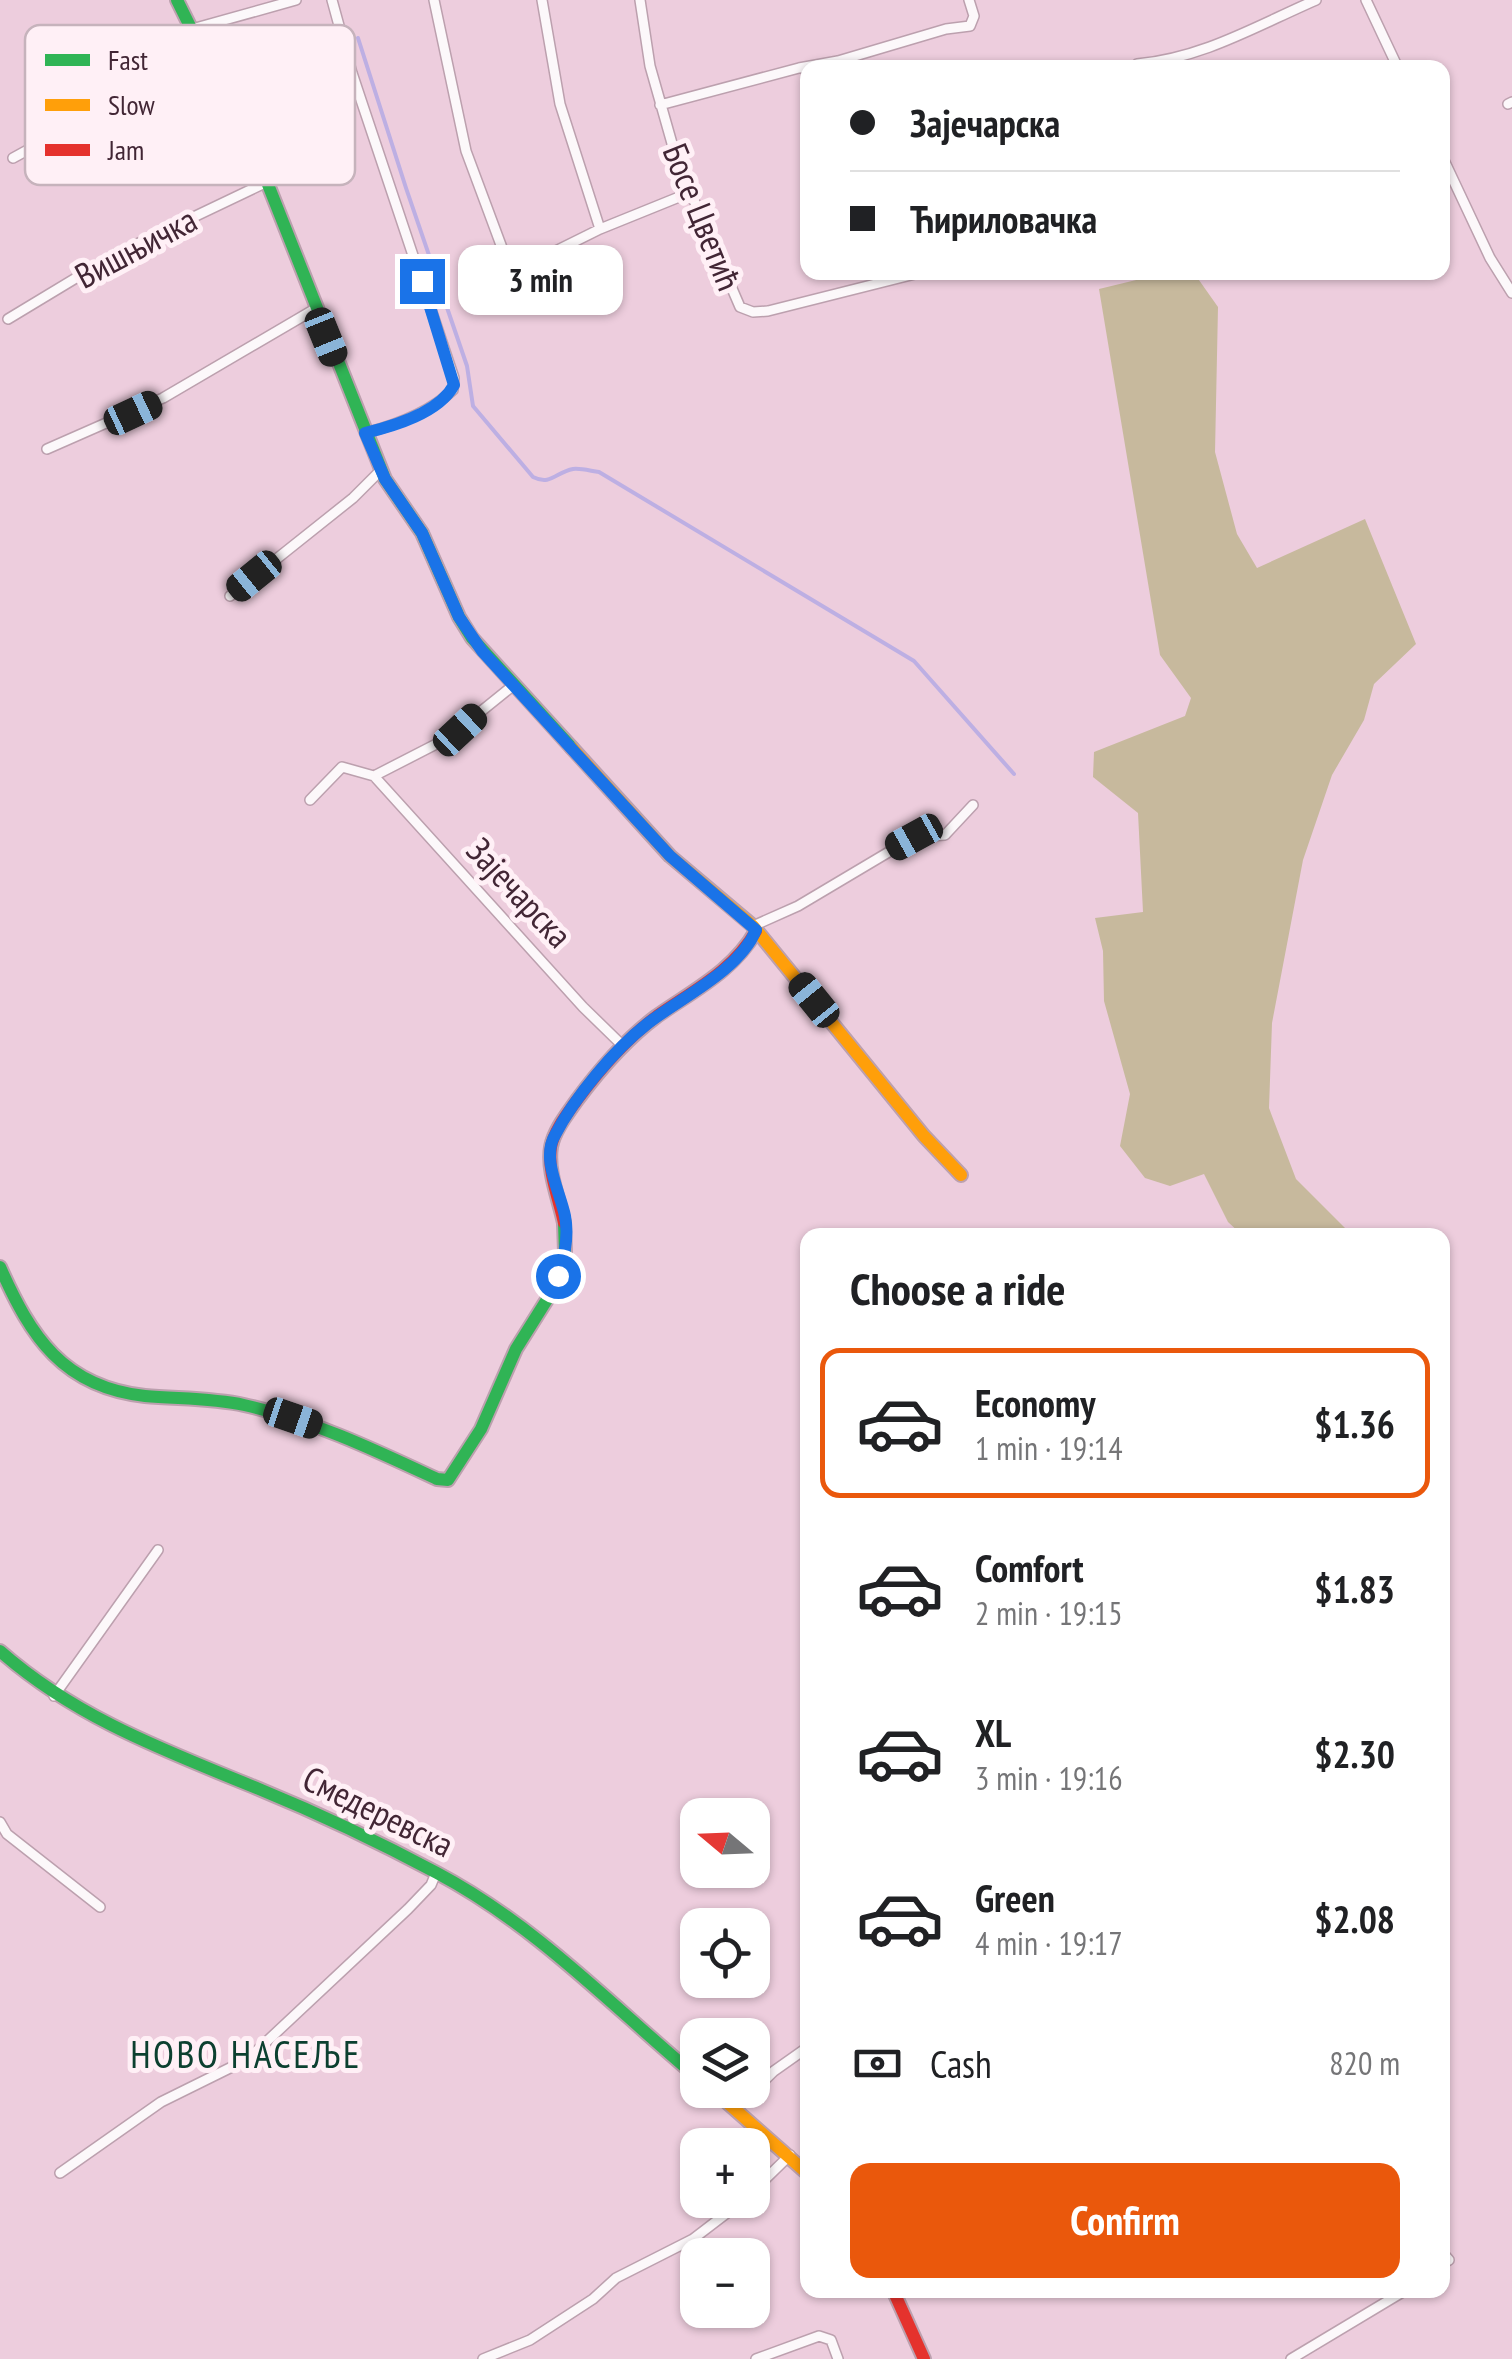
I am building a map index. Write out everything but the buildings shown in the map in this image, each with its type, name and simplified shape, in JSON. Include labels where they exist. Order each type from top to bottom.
[{"type":"street","points":[[177,0],[190,25]]},
{"type":"street","points":[[332,0],[339,25]]},
{"type":"street","points":[[434,0],[466,151],[511,272]]},
{"type":"street","points":[[542,0],[560,104],[600,229]]},
{"type":"street","name":"Босе Цветић","points":[[640,0],[660,105],[688,192],[737,304],[748,311],[768,311],[891,280]]},
{"type":"street","points":[[841,60],[946,29],[970,26],[974,16],[969,0]]},
{"type":"street","points":[[1172,60],[1212,49],[1316,0]]},
{"type":"street","points":[[1366,0],[1394,60]]},
{"type":"street","points":[[206,25],[290,1]]},
{"type":"street","points":[[660,105],[800,68]]},
{"type":"street","points":[[355,82],[454,378],[452,390],[424,410],[365,433]]},
{"type":"street","points":[[13,158],[25,151]]},
{"type":"street","points":[[1450,173],[1490,258],[1512,293]]},
{"type":"street","name":"Вишњичка","points":[[8,319],[114,254],[261,185]]},
{"type":"street","points":[[268,185],[381,470],[422,533],[464,626],[482,651],[670,856],[754,928],[924,1136],[961,1175]]},
{"type":"street","points":[[470,292],[600,229],[688,192]]},
{"type":"street","points":[[46,449],[163,398],[315,310]]},
{"type":"street","points":[[230,596],[353,498],[381,470]]},
{"type":"street","points":[[310,800],[342,766],[374,776],[448,738],[515,684]]},
{"type":"street","name":"Зајечарска","points":[[374,776],[583,1007],[624,1046]]},
{"type":"street","points":[[0,1267],[42,1347],[76,1374],[129,1394],[240,1404],[293,1418],[448,1480],[558,1276],[567,1237],[550,1144],[579,1099],[644,1026],[721,970],[751,940],[754,928],[914,837],[946,835],[974,806]]},
{"type":"street","points":[[54,1696],[158,1550]]},
{"type":"street","name":"Смедеревска","points":[[0,1651],[54,1696],[124,1734],[284,1799],[482,1898],[527,1930],[680,2062]]},
{"type":"street","points":[[0,1822],[8,1834],[100,1907]]},
{"type":"street","points":[[60,2173],[161,2102],[248,2059],[408,1909],[431,1885],[436,1873]]},
{"type":"street","points":[[770,2075],[800,2053]]},
{"type":"street","points":[[736,2108],[800,2166]]},
{"type":"street","points":[[770,2174],[790,2155]]},
{"type":"street","points":[[483,2359],[530,2340],[593,2299],[616,2278],[693,2239],[720,2218]]},
{"type":"street","points":[[897,2298],[924,2359]]},
{"type":"street","points":[[1291,2359],[1393,2298]]},
{"type":"street","points":[[756,2359],[819,2336],[831,2340],[838,2359]]},
{"type":"shaded area","points":[[1136,280],[1199,280],[1218,307],[1215,452],[1237,534],[1257,568],[1365,519],[1416,644],[1374,684],[1364,720],[1332,775],[1303,860],[1272,1023],[1269,1108],[1296,1179],[1345,1228],[1234,1228],[1204,1174],[1170,1186],[1145,1178],[1120,1146],[1130,1094],[1104,1001],[1103,951],[1095,918],[1143,912],[1138,813],[1093,777],[1094,752],[1185,716],[1191,698],[1160,655],[1099,289]]},
{"type":"waterway","points":[[358,38],[467,366],[473,406],[533,477],[549,479],[573,469],[599,472],[914,661],[1014,774]]},
{"type":"traffic: fast","points":[[177,0],[189,25]]},
{"type":"traffic: fast","points":[[268,185],[385,479],[422,533],[459,617],[472,638],[572,748]]},
{"type":"traffic: fast","points":[[0,1267],[38,1336],[71,1370],[92,1382],[145,1396],[220,1401],[269,1411],[343,1437],[437,1479],[448,1480],[481,1429],[516,1349],[553,1290],[565,1252],[564,1223]]},
{"type":"traffic: fast","points":[[0,1651],[59,1695],[123,1731],[349,1829],[473,1894],[541,1942],[680,2062]]},
{"type":"traffic: slow","points":[[572,748],[670,856],[753,926],[924,1136],[961,1175]]},
{"type":"traffic: slow","points":[[733,2108],[800,2167]]},
{"type":"traffic: jam","points":[[564,1223],[550,1156],[558,1128],[624,1045],[657,1016],[724,969],[756,931]]},
{"type":"traffic: jam","points":[[897,2298],[924,2359]]},
{"type":"district","name":"НОВО НАСЕЉЕ","points":[[246,2055]]},
{"type":"route","points":[[422,281],[454,385],[445,398],[424,410],[365,433],[385,479],[422,533],[459,617],[482,651],[670,856],[756,930],[721,970],[644,1026],[624,1046],[555,1134],[550,1154],[566,1217],[567,1237],[558,1276]]}]
